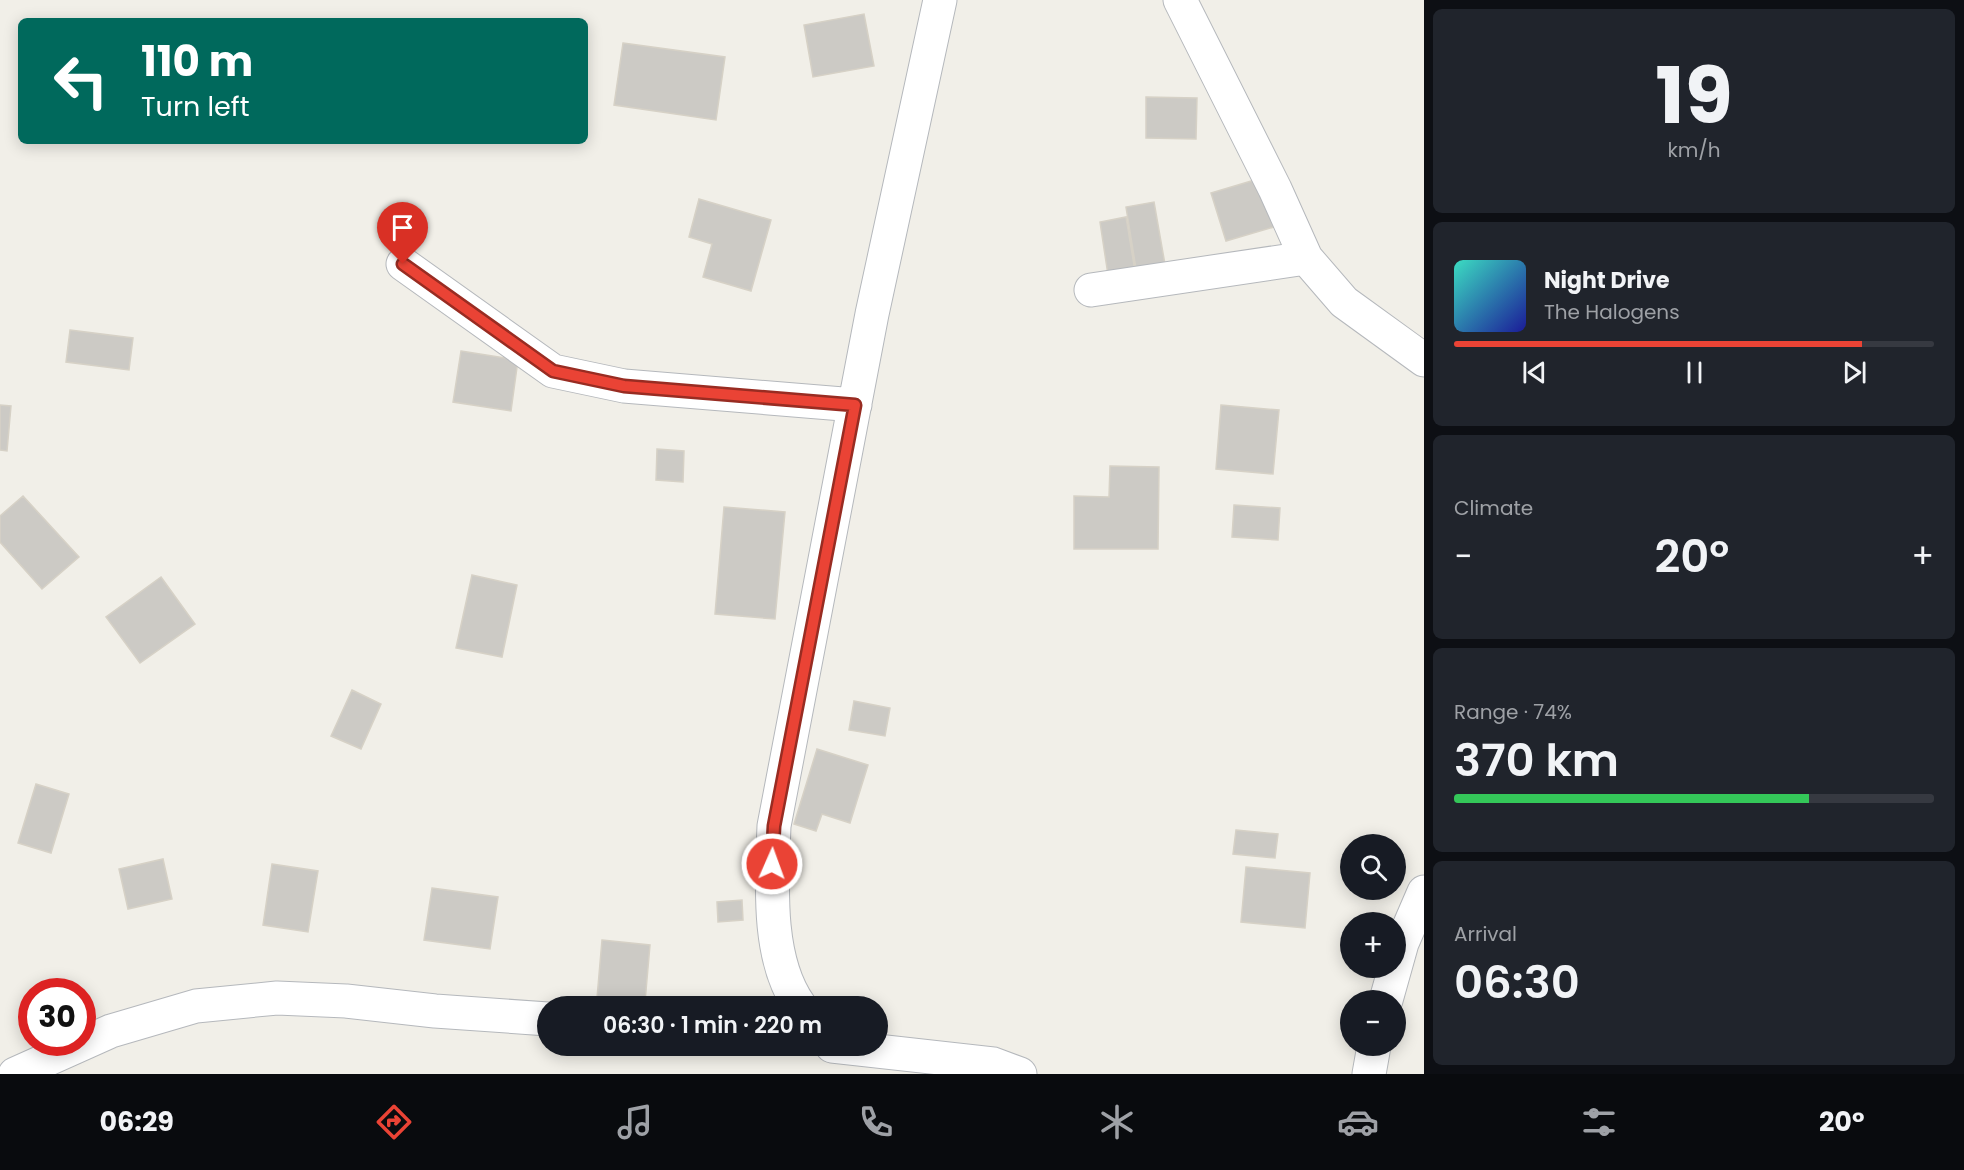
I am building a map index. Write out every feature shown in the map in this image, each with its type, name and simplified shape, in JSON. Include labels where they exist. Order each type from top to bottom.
[{"type":"street","points":[[796,996],[778,956],[772,883],[774,826],[855,405],[940,0]]},
{"type":"street","points":[[1180,0],[1275,189],[1306,258],[1344,302],[1424,360]]},
{"type":"street","points":[[1091,290],[1306,258]]},
{"type":"street","points":[[403,264],[553,371],[624,386],[855,405]]},
{"type":"street","points":[[1389,990],[1402,943],[1424,892]]},
{"type":"street","points":[[15,1074],[111,1031],[196,1006],[277,998],[346,1001],[435,1011],[537,1018]]},
{"type":"street","points":[[888,1052],[993,1064],[1020,1074]]},
{"type":"street","points":[[834,1056],[846,1074]]},
{"type":"street","points":[[1369,1074],[1372,1056]]},
{"type":"building","points":[[864,14],[874,66],[813,77],[804,25]]},
{"type":"building","points":[[623,43],[725,57],[716,120],[614,105]]},
{"type":"building","points":[[1146,97],[1197,98],[1196,139],[1146,138]]},
{"type":"building","points":[[1258,179],[1274,227],[1226,241],[1211,193]]},
{"type":"building","points":[[699,199],[771,220],[751,291],[703,277],[712,244],[689,237]]},
{"type":"building","points":[[1154,202],[1166,270],[1137,275],[1126,207]]},
{"type":"building","points":[[1126,217],[1135,271],[1108,275],[1100,222]]},
{"type":"building","points":[[70,330],[133,338],[129,370],[66,362]]},
{"type":"building","points":[[461,351],[518,360],[511,411],[453,402]]},
{"type":"building","points":[[0,405],[11,406],[7,451],[0,450]]},
{"type":"building","points":[[1221,405],[1279,410],[1273,474],[1216,469]]},
{"type":"building","points":[[657,449],[684,451],[683,482],[656,480]]},
{"type":"building","points":[[1110,466],[1159,467],[1158,549],[1074,549],[1074,496],[1109,497]]},
{"type":"building","points":[[23,496],[79,557],[42,589],[0,542],[0,516]]},
{"type":"building","points":[[1234,505],[1280,508],[1278,540],[1232,537]]},
{"type":"building","points":[[724,507],[785,512],[775,619],[715,614]]},
{"type":"building","points":[[472,575],[517,585],[502,657],[456,648]]},
{"type":"building","points":[[161,577],[195,624],[140,663],[106,617]]},
{"type":"building","points":[[352,690],[381,704],[361,749],[331,736]]},
{"type":"building","points":[[854,701],[890,708],[885,736],[849,730]]},
{"type":"building","points":[[817,749],[868,765],[850,823],[822,814],[816,831],[794,824]]},
{"type":"building","points":[[36,784],[69,794],[51,853],[18,843]]},
{"type":"building","points":[[1236,830],[1278,834],[1275,858],[1233,854]]},
{"type":"building","points":[[163,859],[172,899],[128,909],[119,869]]},
{"type":"building","points":[[272,864],[318,871],[308,932],[263,925]]},
{"type":"building","points":[[1246,867],[1310,873],[1305,928],[1241,922]]},
{"type":"building","points":[[432,888],[498,897],[490,949],[424,940]]},
{"type":"building","points":[[742,900],[743,920],[718,922],[717,902]]},
{"type":"building","points":[[602,940],[650,945],[646,996],[597,996]]},
{"type":"route","points":[[403,264],[553,371],[624,386],[855,405],[774,826],[772,864]]}]
